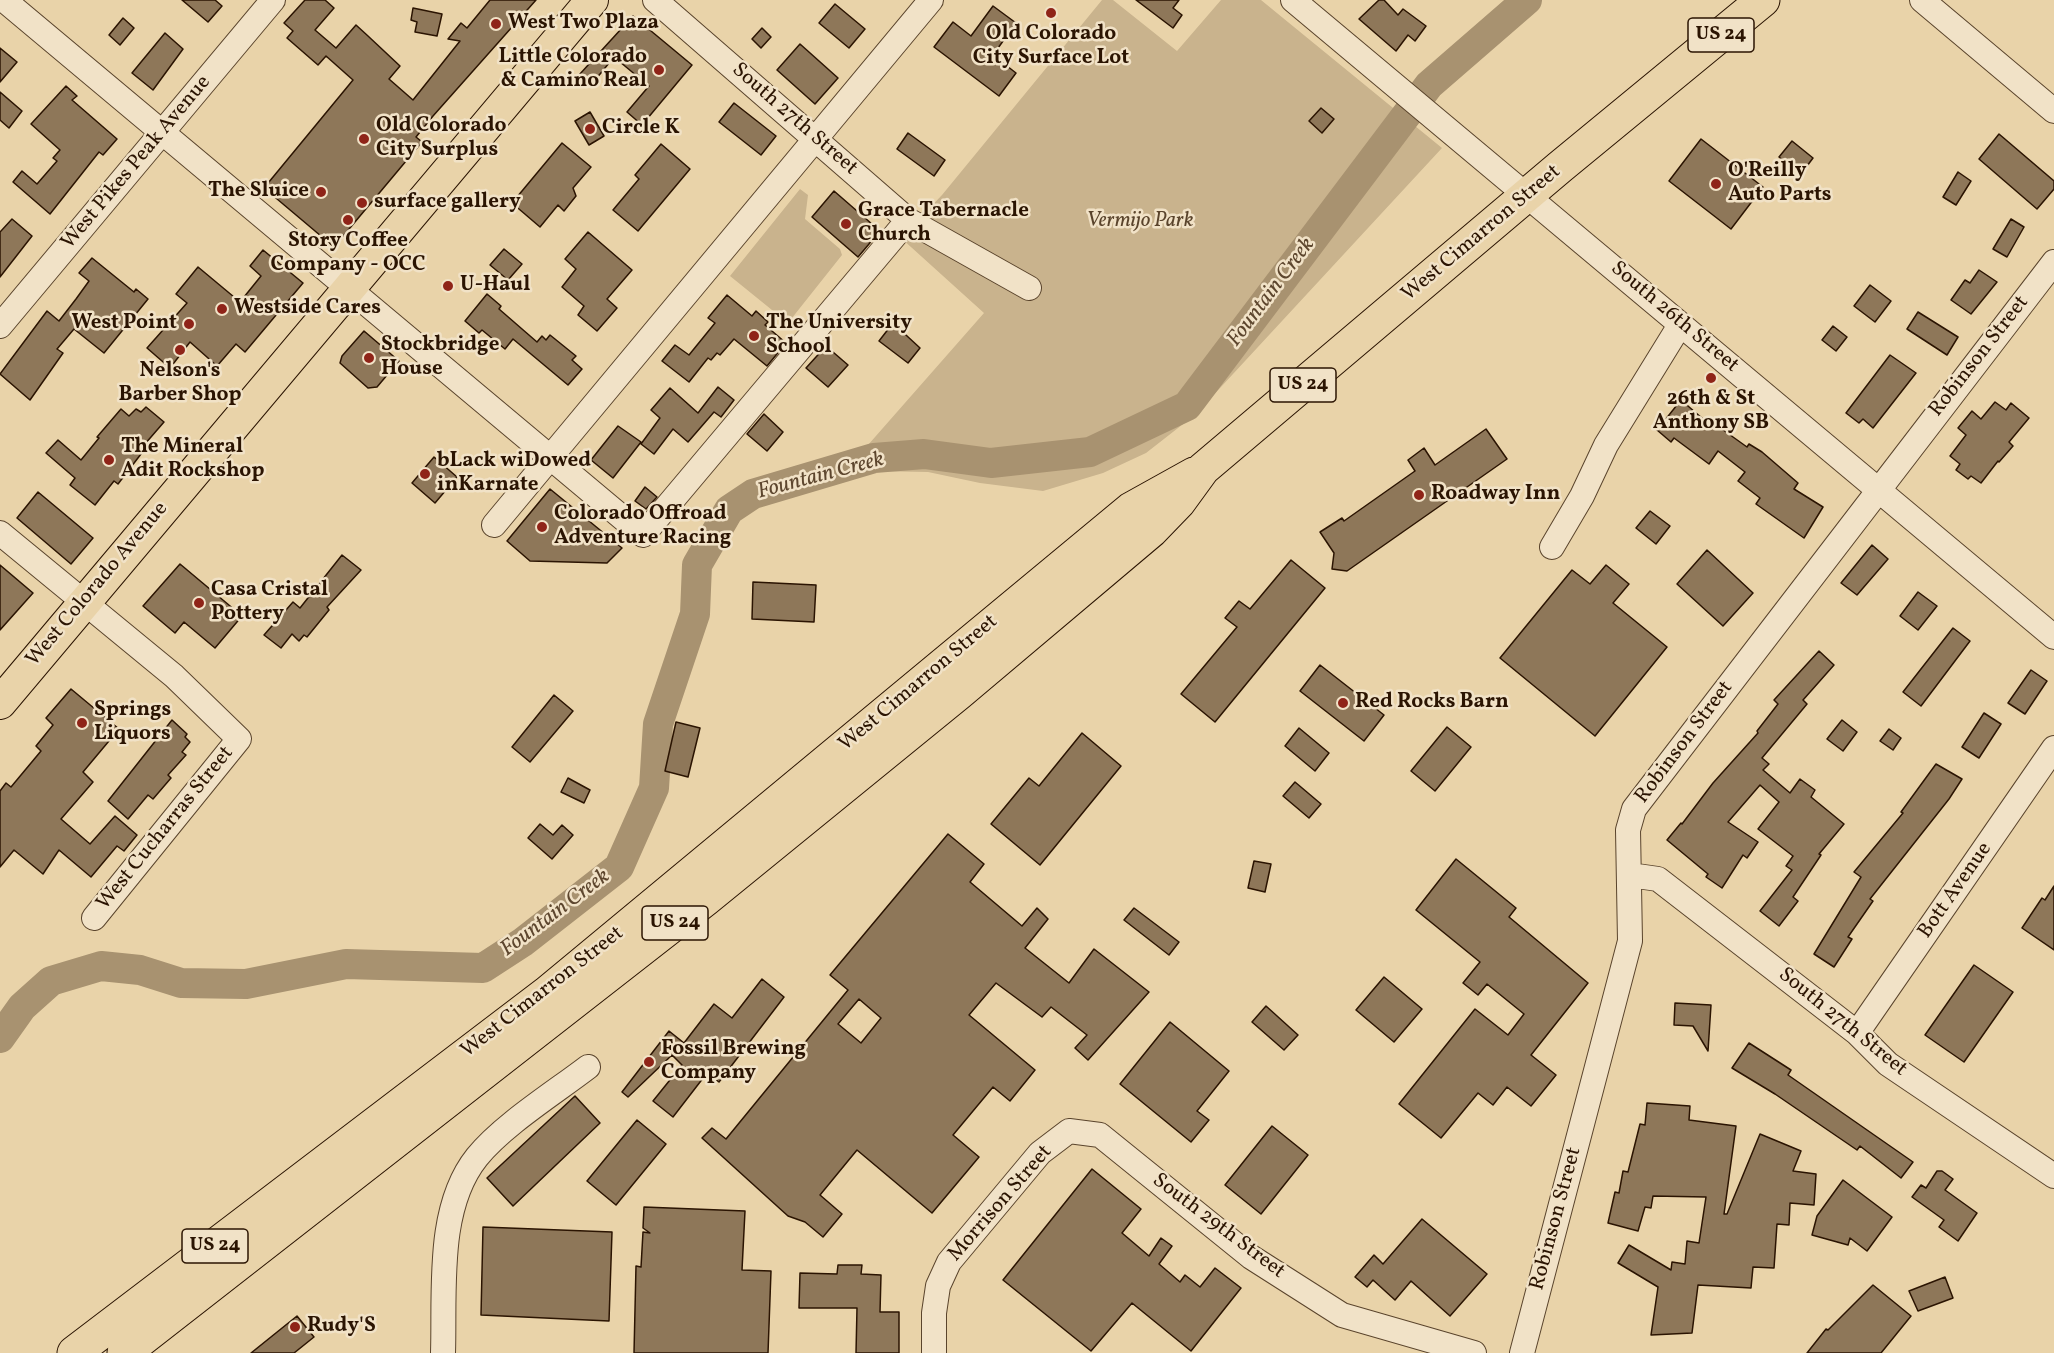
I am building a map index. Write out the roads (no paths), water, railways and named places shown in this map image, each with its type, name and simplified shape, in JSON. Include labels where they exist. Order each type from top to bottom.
[{"type":"highway","name":"West Cimarron Street","points":[[74,1353],[547,993],[1131,509],[1203,469],[1527,195],[1763,0]]},
{"type":"highway","name":"West Cimarron Street","points":[[124,1353],[706,899],[959,693],[1151,531],[1179,502],[1203,469]]},
{"type":"main road","name":"West Colorado Avenue","points":[[0,703],[592,0]]},
{"type":"street","points":[[4,0],[548,458],[643,535],[908,220]]},
{"type":"street","name":"West Pikes Peak Avenue","points":[[0,326],[273,0]]},
{"type":"street","name":"South 27th Street","points":[[655,0],[908,220],[1029,288]]},
{"type":"street","points":[[494,525],[931,0]]},
{"type":"street","name":"South 26th Street","points":[[1293,0],[2054,637]]},
{"type":"street","points":[[1922,0],[2054,111]]},
{"type":"street","name":"Robinson Street","points":[[1522,1353],[1630,941],[1628,830],[1634,809],[2054,262]]},
{"type":"street","points":[[1552,547],[1582,496],[1606,446],[1680,325]]},
{"type":"street","points":[[0,533],[83,602]]},
{"type":"street","name":"West Cucharras Street","points":[[83,602],[174,676],[239,739],[94,918]]},
{"type":"street","name":"Bott Avenue","points":[[1857,1033],[2054,748]]},
{"type":"street","name":"South 27th Street","points":[[1630,875],[1658,879],[1857,1033],[1888,1064],[2054,1176]]},
{"type":"street","points":[[443,1353],[447,1228],[462,1182],[477,1158],[497,1138],[588,1067]]},
{"type":"street","name":"Morrison Street","points":[[934,1353],[934,1313],[938,1286],[949,1262],[1040,1153],[1069,1131]]},
{"type":"street","name":"South 29th Street","points":[[1069,1131],[1100,1135],[1251,1257],[1342,1315],[1474,1353]]},
{"type":"waterway","name":"Fountain Creek","points":[[0,1038],[22,1007],[51,981],[101,966],[140,970],[181,983],[246,984],[346,964],[483,968],[523,942],[619,867],[654,788],[658,724],[695,614],[697,565],[729,510],[753,494],[874,458],[924,454],[991,463],[1090,452],[1187,406],[1429,85],[1527,0]]},
{"type":"place","name":"Old Colorado City Surface Lot","points":[[1051,13]]},
{"type":"place","name":"West Two Plaza","points":[[496,24]]},
{"type":"place","name":"Little Colorado & Camino Real","points":[[659,70]]},
{"type":"place","name":"Circle K","points":[[590,129]]},
{"type":"place","name":"Old Colorado City Surplus","points":[[364,139]]},
{"type":"place","name":"O'Reilly Auto Parts","points":[[1716,184]]},
{"type":"place","name":"The Sluice","points":[[321,192]]},
{"type":"place","name":"surface gallery","points":[[362,203]]},
{"type":"place","name":"Story Coffee Company - OCC","points":[[348,220]]},
{"type":"place","name":"Grace Tabernacle Church","points":[[846,224]]},
{"type":"place","name":"U-Haul","points":[[448,286]]},
{"type":"place","name":"Westside Cares","points":[[222,309]]},
{"type":"place","name":"West Point","points":[[189,324]]},
{"type":"place","name":"The University School","points":[[754,336]]},
{"type":"place","name":"Nelson's Barber Shop","points":[[180,350]]},
{"type":"place","name":"Stockbridge House","points":[[369,358]]},
{"type":"place","name":"26th & St Anthony SB","points":[[1711,378]]},
{"type":"place","name":"The Mineral Adit Rockshop","points":[[109,460]]},
{"type":"place","name":"bLack wiDowed inKarnate","points":[[425,474]]},
{"type":"place","name":"Roadway Inn","points":[[1419,495]]},
{"type":"place","name":"Colorado Offroad Adventure Racing","points":[[542,527]]},
{"type":"place","name":"Casa Cristal Pottery","points":[[199,603]]},
{"type":"place","name":"Red Rocks Barn","points":[[1343,703]]},
{"type":"place","name":"Springs Liquors","points":[[82,723]]},
{"type":"place","name":"Fossil Brewing Company","points":[[649,1062]]},
{"type":"place","name":"Rudy'S","points":[[295,1327]]},
{"type":"park label","name":"Vermijo Park","points":[[1140,222]]}]
